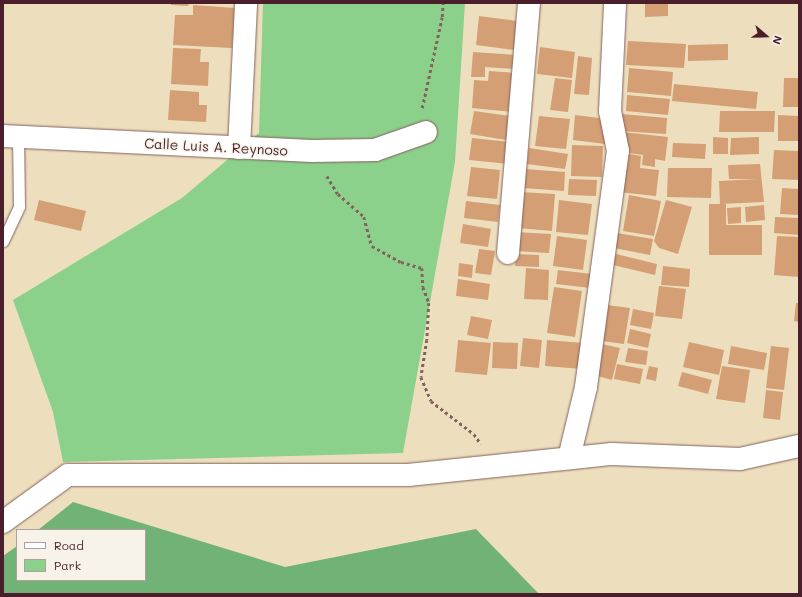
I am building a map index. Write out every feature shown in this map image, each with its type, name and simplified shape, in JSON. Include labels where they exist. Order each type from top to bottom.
[{"type":"street","points":[[239,148],[246,3]]},
{"type":"street","points":[[508,253],[529,3]]},
{"type":"street","points":[[569,458],[586,387],[618,150],[610,111],[615,3]]},
{"type":"street","name":"Calle Luis A. Reynoso","points":[[10,136],[312,151],[375,150],[426,132]]},
{"type":"street","points":[[3,522],[68,475],[408,476],[612,454],[740,459],[799,446]]},
{"type":"lane","points":[[3,241],[19,206],[10,136]]},
{"type":"path","points":[[426,132],[422,108],[442,17],[443,3]]},
{"type":"path","points":[[312,151],[338,194],[364,217],[372,246],[401,262],[422,268],[424,288],[429,303],[428,340],[421,378],[431,401],[474,434],[497,467]]},
{"type":"green space","points":[[263,3],[465,3],[455,162],[403,453],[63,462],[53,412],[13,300],[182,198],[259,133]]},
{"type":"green space","points":[[73,502],[285,567],[476,529],[539,594],[3,594],[3,556],[16,547],[16,581],[146,581],[146,529],[39,529]]},
{"type":"building","points":[[171,3],[189,3],[188,6],[171,5]]},
{"type":"building","points":[[645,3],[668,3],[668,16],[645,17]]},
{"type":"building","points":[[193,5],[235,8],[232,48],[173,45],[175,15],[193,15]]},
{"type":"building","points":[[479,16],[517,21],[514,50],[476,45]]},
{"type":"building","points":[[628,41],[686,44],[684,68],[626,65]]},
{"type":"building","points":[[728,44],[728,60],[688,61],[688,45]]},
{"type":"building","points":[[540,47],[575,52],[572,78],[537,74]]},
{"type":"building","points":[[173,48],[201,49],[200,62],[209,62],[208,86],[171,84]]},
{"type":"building","points":[[473,52],[517,55],[515,69],[485,67],[485,77],[471,77]]},
{"type":"building","points":[[578,56],[592,58],[589,95],[574,94]]},
{"type":"building","points":[[629,68],[673,72],[671,96],[627,92]]},
{"type":"building","points":[[489,71],[516,73],[512,112],[472,108],[474,80],[488,81]]},
{"type":"building","points":[[555,78],[572,80],[568,112],[550,110]]},
{"type":"building","points":[[784,78],[799,78],[799,107],[783,107]]},
{"type":"building","points":[[674,84],[758,92],[756,109],[672,101]]},
{"type":"building","points":[[170,90],[199,92],[199,105],[207,105],[206,122],[168,120]]},
{"type":"building","points":[[627,95],[670,99],[668,115],[626,111]]},
{"type":"building","points":[[474,111],[510,116],[506,140],[470,134]]},
{"type":"building","points":[[720,111],[775,111],[774,132],[719,132]]},
{"type":"building","points":[[622,114],[667,118],[666,134],[620,131]]},
{"type":"building","points":[[575,115],[607,119],[605,144],[573,140]]},
{"type":"building","points":[[778,115],[799,116],[799,141],[778,141]]},
{"type":"building","points":[[539,116],[570,119],[566,149],[535,146]]},
{"type":"building","points":[[623,132],[668,137],[665,161],[655,159],[655,167],[642,165],[643,155],[621,152]]},
{"type":"building","points":[[713,137],[728,138],[728,154],[713,154]]},
{"type":"building","points":[[759,137],[759,154],[730,155],[731,138]]},
{"type":"building","points":[[472,138],[511,142],[508,164],[469,160]]},
{"type":"building","points":[[673,143],[706,144],[705,159],[672,157]]},
{"type":"building","points":[[572,145],[603,146],[602,177],[571,176]]},
{"type":"building","points":[[529,148],[568,154],[565,169],[527,164]]},
{"type":"building","points":[[774,150],[799,151],[799,180],[772,179]]},
{"type":"building","points":[[623,153],[641,156],[640,168],[659,170],[656,196],[618,192]]},
{"type":"building","points":[[760,164],[764,202],[720,204],[719,181],[757,179],[729,179],[728,165]]},
{"type":"building","points":[[471,167],[500,170],[497,199],[467,196]]},
{"type":"building","points":[[668,168],[712,168],[711,198],[667,197]]},
{"type":"building","points":[[525,169],[565,172],[564,191],[523,188]]},
{"type":"building","points":[[569,179],[597,180],[596,196],[568,195]]},
{"type":"building","points":[[782,188],[799,189],[799,215],[780,214]]},
{"type":"building","points":[[521,192],[555,194],[552,231],[518,228]]},
{"type":"building","points":[[629,195],[661,201],[654,236],[623,231]]},
{"type":"building","points":[[39,200],[86,211],[81,231],[34,220]]},
{"type":"building","points":[[559,200],[592,204],[588,235],[556,232]]},
{"type":"building","points":[[666,200],[692,207],[678,254],[659,248],[654,241]]},
{"type":"building","points":[[466,201],[500,205],[498,222],[464,218]]},
{"type":"building","points":[[709,204],[726,204],[726,225],[762,225],[762,255],[709,255]]},
{"type":"building","points":[[764,205],[765,220],[746,222],[745,207]]},
{"type":"building","points":[[741,207],[741,223],[728,224],[727,208]]},
{"type":"building","points":[[775,217],[799,218],[799,235],[774,233]]},
{"type":"building","points":[[463,224],[491,229],[488,247],[460,243]]},
{"type":"building","points":[[515,232],[551,234],[549,253],[514,251]]},
{"type":"building","points":[[617,233],[653,239],[650,255],[614,248]]},
{"type":"building","points":[[557,236],[587,240],[583,270],[553,266]]},
{"type":"building","points":[[777,236],[799,237],[799,277],[774,275]]},
{"type":"building","points":[[479,249],[495,251],[491,275],[475,273]]},
{"type":"building","points":[[516,254],[539,255],[539,267],[515,266]]},
{"type":"building","points":[[616,254],[657,264],[655,275],[613,265]]},
{"type":"building","points":[[459,263],[473,265],[472,278],[458,276]]},
{"type":"building","points":[[663,266],[690,269],[689,287],[661,285]]},
{"type":"building","points":[[526,268],[549,270],[548,300],[524,299]]},
{"type":"building","points":[[558,270],[592,274],[590,288],[556,284]]},
{"type":"building","points":[[458,279],[490,284],[488,300],[456,296]]},
{"type":"building","points":[[659,286],[686,289],[682,319],[655,316]]},
{"type":"building","points":[[554,287],[582,291],[575,337],[547,333]]},
{"type":"building","points":[[796,303],[799,303],[799,322],[794,321]]},
{"type":"building","points":[[607,305],[630,308],[624,344],[602,341]]},
{"type":"building","points":[[633,309],[654,313],[651,329],[630,325]]},
{"type":"building","points":[[471,316],[492,320],[488,339],[467,335]]},
{"type":"building","points":[[630,329],[651,334],[648,348],[627,343]]},
{"type":"building","points":[[523,338],[542,340],[539,368],[520,366]]},
{"type":"building","points":[[458,340],[491,343],[487,375],[455,372]]},
{"type":"building","points":[[547,340],[583,343],[582,369],[545,366]]},
{"type":"building","points":[[493,342],[518,343],[517,369],[492,368]]},
{"type":"building","points":[[689,342],[724,350],[719,375],[683,367]]},
{"type":"building","points":[[602,344],[620,348],[612,380],[594,375]]},
{"type":"building","points":[[731,346],[767,353],[764,370],[728,364]]},
{"type":"building","points":[[771,346],[789,348],[784,390],[766,388]]},
{"type":"building","points":[[628,348],[648,351],[646,365],[625,362]]},
{"type":"building","points":[[617,364],[643,369],[640,384],[614,379]]},
{"type":"building","points":[[649,366],[658,368],[656,381],[646,379]]},
{"type":"building","points":[[722,366],[750,370],[745,403],[716,399]]},
{"type":"building","points":[[682,372],[712,380],[708,394],[678,386]]},
{"type":"building","points":[[766,390],[783,392],[780,420],[763,418]]}]
